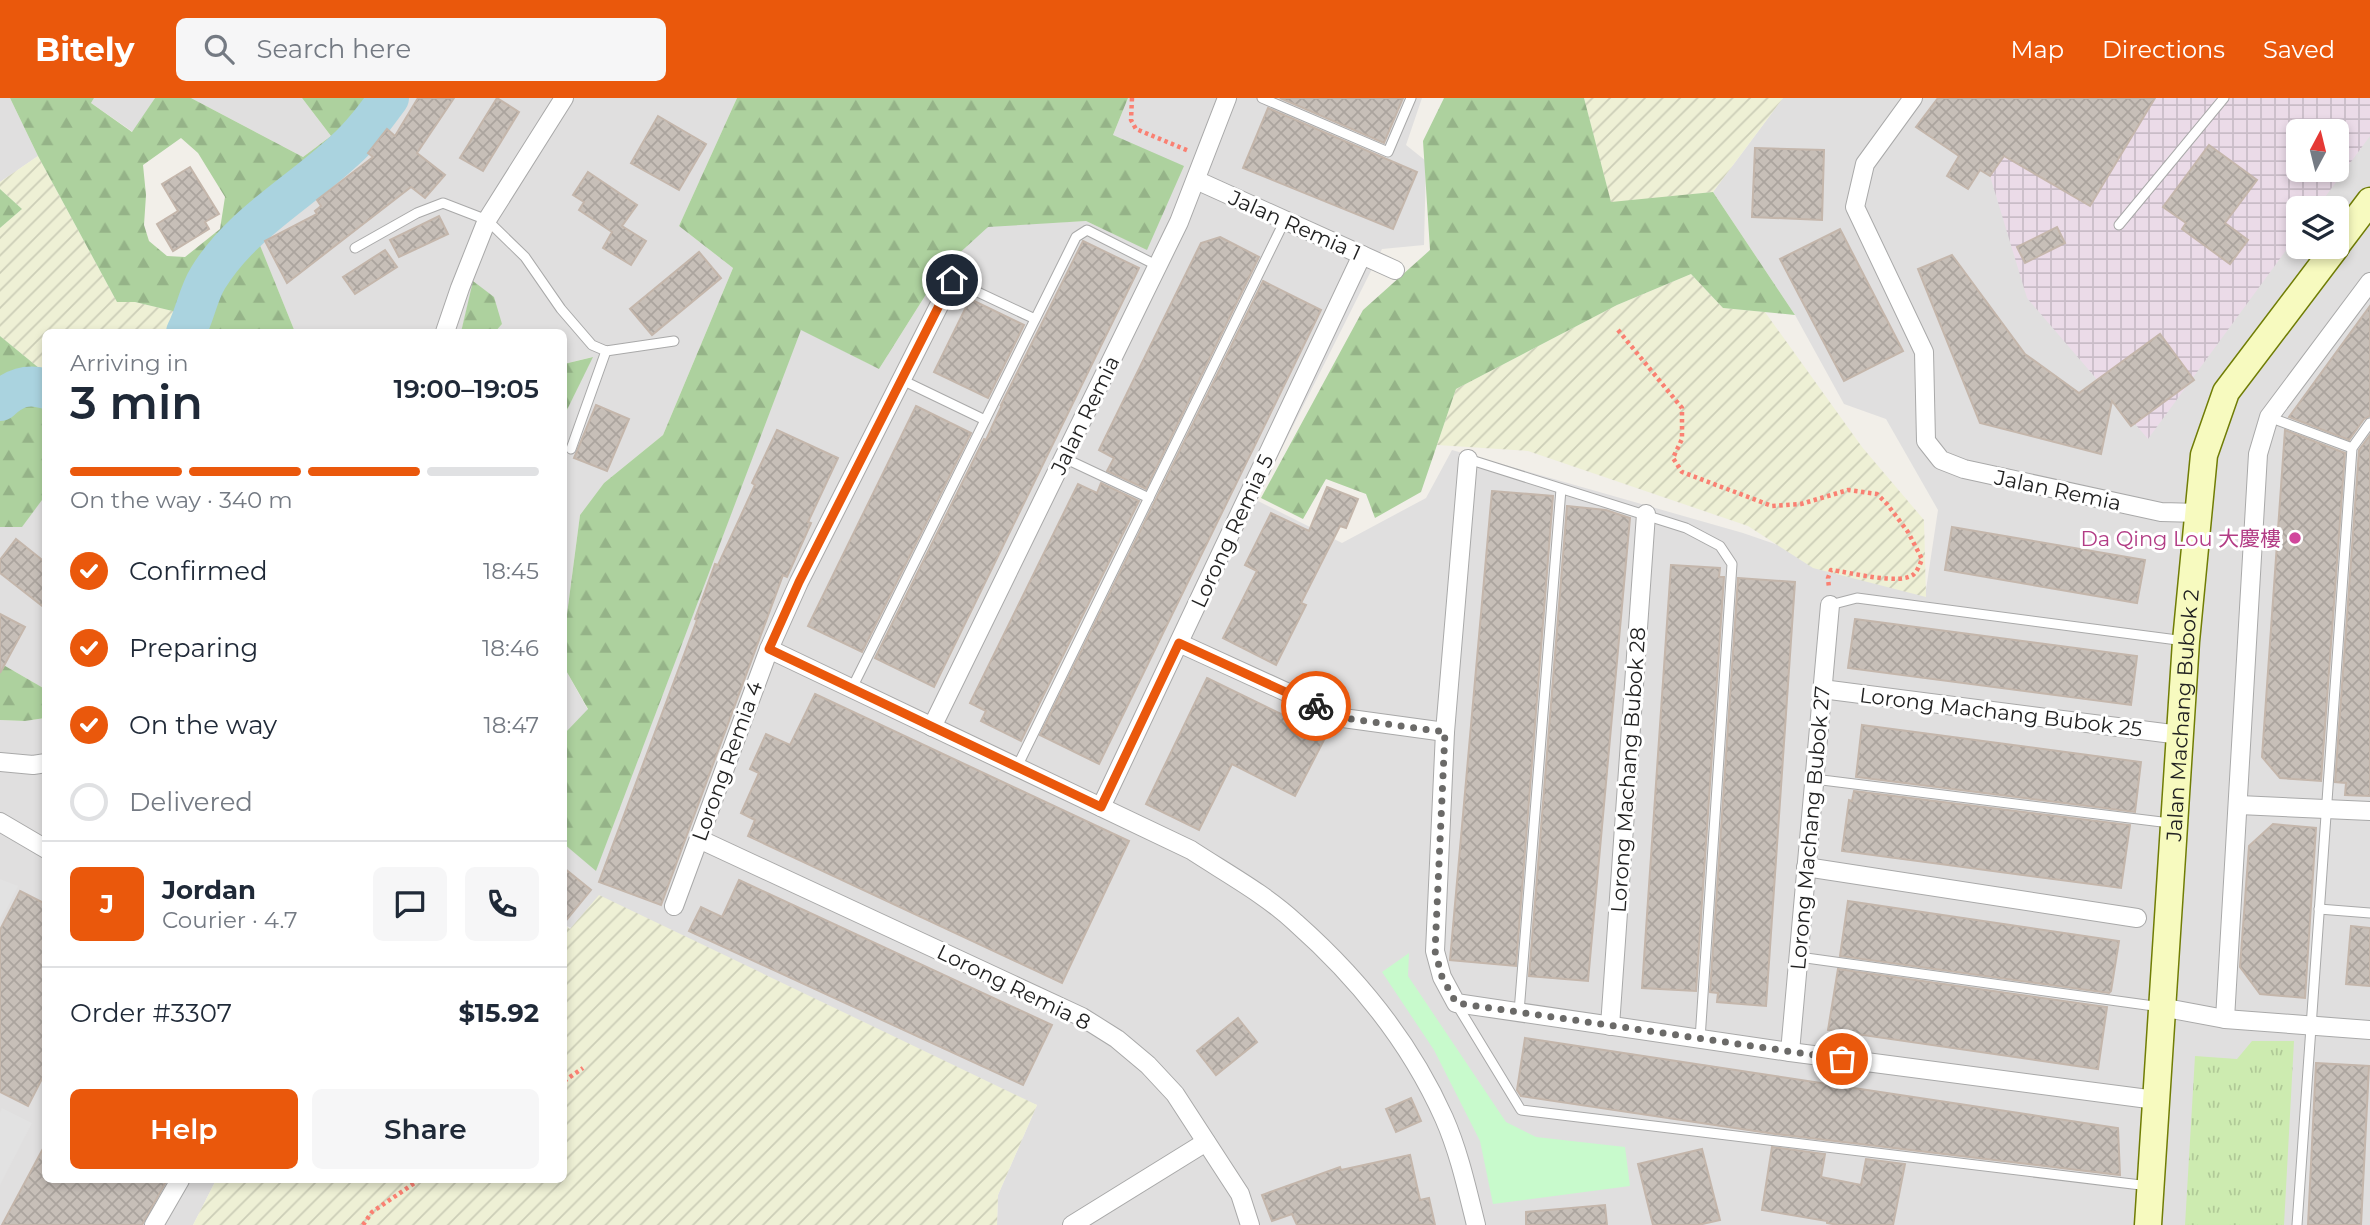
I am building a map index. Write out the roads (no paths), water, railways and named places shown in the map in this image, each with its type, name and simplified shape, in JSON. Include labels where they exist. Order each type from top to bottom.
[{"type":"street","points":[[446,329],[487,220],[564,98]]},
{"type":"street","name":"Jalan Remia","points":[[932,727],[1179,222],[1227,98]]},
{"type":"street","name":"Jalan Remia","points":[[1913,98],[1866,164],[1855,207],[1924,352],[1926,441],[1941,460],[1964,469],[2161,512],[2200,513]]},
{"type":"street","name":"Jalan Remia 1","points":[[1196,180],[1395,270]]},
{"type":"street","name":"Jalan Machang Bubok 2","points":[[2349,229],[2370,201]]},
{"type":"street","name":"Lorong Remia 5","points":[[1101,807],[1362,255]]},
{"type":"street","name":"Jalan Machang Bubok 2","points":[[2148,1225],[2186,641],[2204,455],[2226,392],[2326,259]]},
{"type":"street","name":"Lorong Remia 4","points":[[674,906],[769,649],[799,582],[952,280]]},
{"type":"street","points":[[2225,1019],[2258,454],[2269,418],[2370,282]]},
{"type":"street","points":[[1468,459],[1445,732],[1435,951],[1442,977],[1456,1003],[1790,1052],[2156,1100]]},
{"type":"street","name":"Lorong Machang Bubok 28","points":[[1610,1026],[1646,514]]},
{"type":"street","name":"Lorong Machang Bubok 27","points":[[1790,1052],[1830,605]]},
{"type":"street","points":[[1179,643],[1343,718],[1445,732]]},
{"type":"street","points":[[769,649],[1191,850],[1296,922],[1382,1012],[1419,1068],[1445,1119],[1462,1167],[1476,1225]]},
{"type":"street","name":"Lorong Machang Bubok 25","points":[[1822,689],[2180,735]]},
{"type":"street","points":[[0,762],[42,764]]},
{"type":"street","points":[[2239,805],[2370,811]]},
{"type":"street","points":[[0,822],[42,847]]},
{"type":"street","name":"Lorong Remia 8","points":[[699,839],[1082,1017],[1117,1039],[1148,1065],[1175,1094],[1240,1194],[1250,1225]]},
{"type":"street","points":[[1806,867],[2137,918]]},
{"type":"street","points":[[2161,1007],[2225,1019],[2370,1030]]},
{"type":"street","points":[[1072,1225],[1206,1142]]},
{"type":"street","points":[[155,1225],[178,1183]]},
{"type":"lane","points":[[1262,98],[1388,152],[1411,98]]},
{"type":"lane","points":[[2119,225],[2224,98]]},
{"type":"lane","points":[[355,248],[417,213],[443,203],[487,220],[525,257],[561,309],[592,345],[606,351],[674,341]]},
{"type":"lane","points":[[1017,767],[1285,220]]},
{"type":"lane","points":[[852,688],[1076,237],[1087,230],[1158,266]]},
{"type":"lane","points":[[952,280],[1035,319]]},
{"type":"lane","points":[[571,449],[606,351]]},
{"type":"lane","points":[[902,380],[985,420]]},
{"type":"lane","points":[[2269,418],[2352,448]]},
{"type":"lane","points":[[2297,1225],[2352,448],[2370,423]]},
{"type":"lane","points":[[1064,458],[1149,498]]},
{"type":"lane","points":[[1468,459],[1686,528],[1720,546],[1732,564],[1700,1039]]},
{"type":"lane","points":[[1519,1013],[1561,489]]},
{"type":"lane","points":[[1830,605],[1857,598],[2186,641]]},
{"type":"lane","points":[[1814,779],[2174,824]]},
{"type":"lane","points":[[2319,909],[2370,913]]},
{"type":"lane","points":[[1799,957],[2161,1007]]},
{"type":"lane","points":[[1456,1003],[1521,1110],[2151,1186]]},
{"type":"waterway","points":[[187,329],[205,284],[221,259],[254,225],[350,145],[389,98]]},
{"type":"waterway","points":[[0,401],[21,388],[42,388]]},
{"type":"place","name":"Da Qing Lou 大慶樓","points":[[2295,538]]}]
